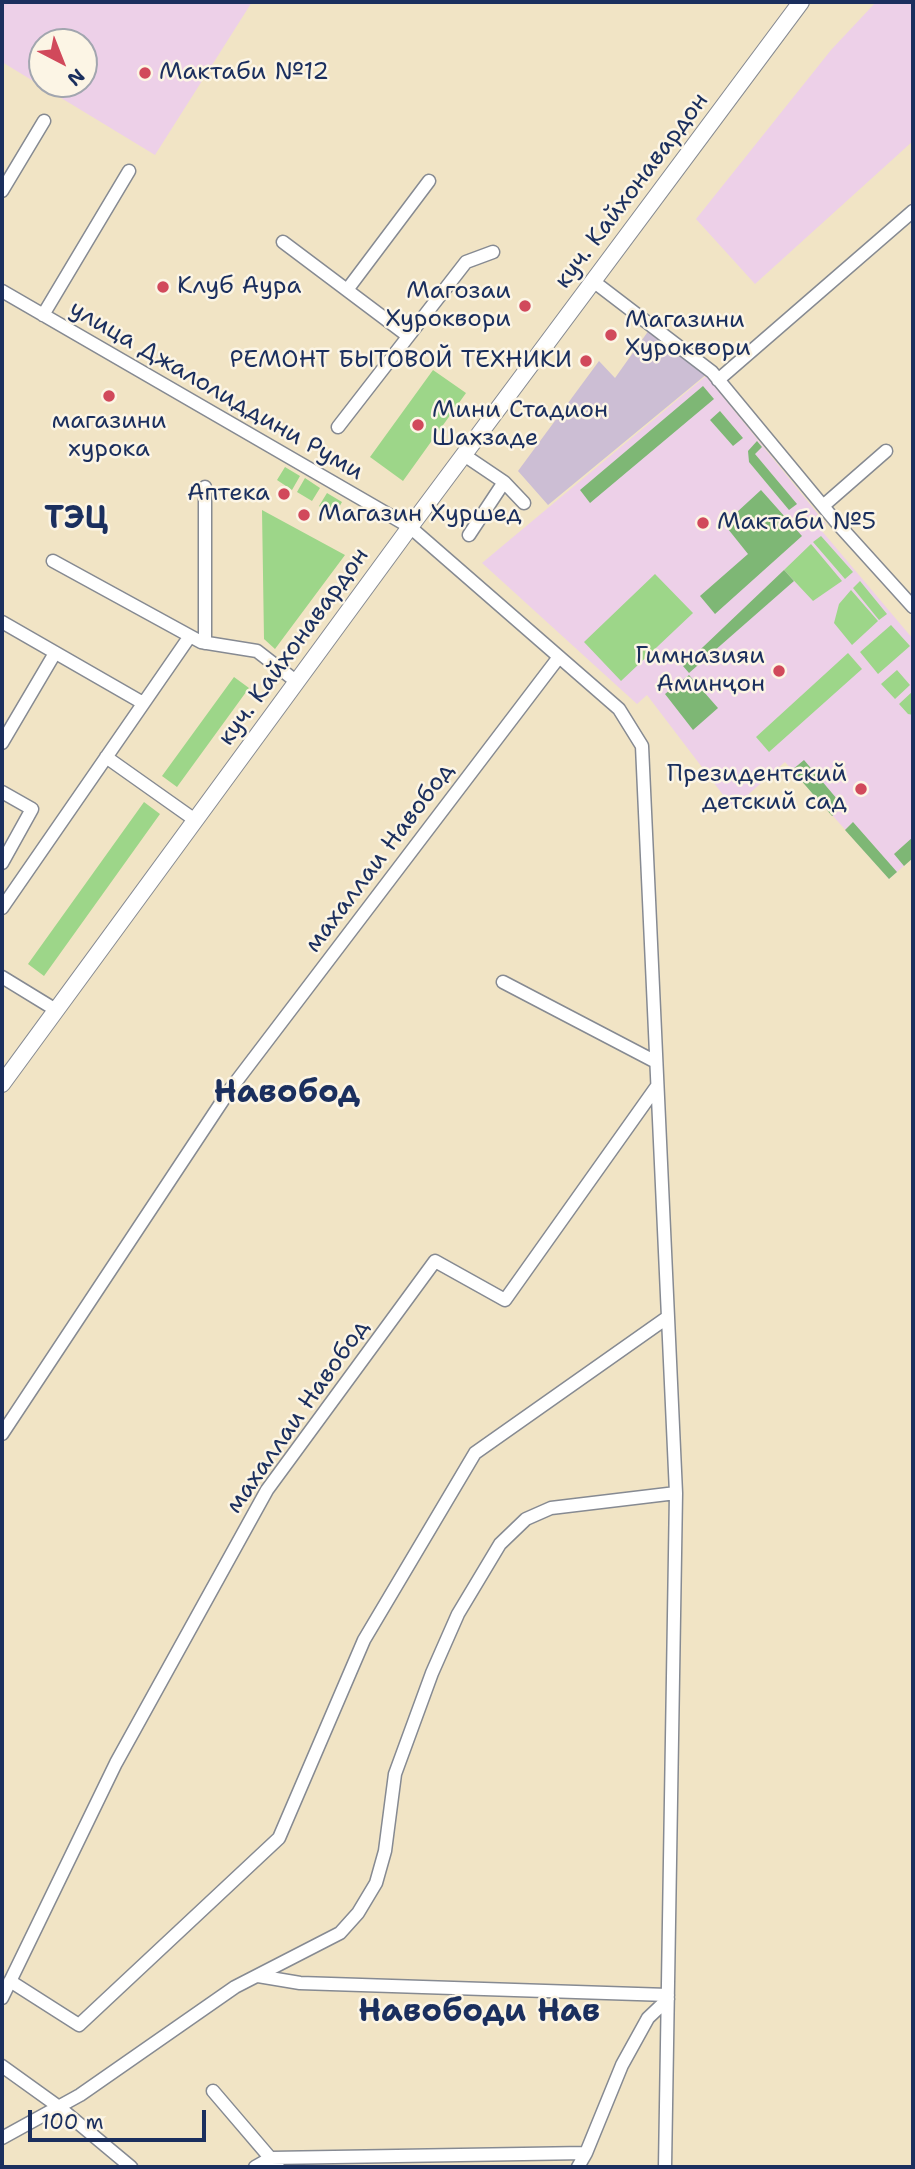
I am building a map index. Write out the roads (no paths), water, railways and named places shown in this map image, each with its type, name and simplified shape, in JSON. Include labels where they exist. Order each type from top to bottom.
[{"type":"main road","name":"куч. Кайхонавардон","points":[[2,1084],[410,527],[801,2]]},
{"type":"street","points":[[2,191],[44,121]]},
{"type":"street","points":[[43,315],[129,172]]},
{"type":"street","points":[[347,290],[429,181]]},
{"type":"street","points":[[718,380],[913,211]]},
{"type":"street","points":[[283,242],[408,336]]},
{"type":"street","points":[[338,427],[466,262],[493,252]]},
{"type":"street","points":[[593,281],[718,380],[823,506],[913,607]]},
{"type":"street","name":"улица Джалолиддини Руми","points":[[2,291],[410,527],[619,709],[642,746],[676,1493],[665,2167]]},
{"type":"street","points":[[823,506],[886,450]]},
{"type":"street","points":[[464,454],[504,482],[524,503]]},
{"type":"street","points":[[469,536],[504,482]]},
{"type":"street","points":[[205,486],[205,643]]},
{"type":"street","points":[[52,561],[205,643],[257,651],[297,681]]},
{"type":"street","points":[[2,622],[143,703]]},
{"type":"street","points":[[2,908],[190,636]]},
{"type":"street","points":[[2,743],[55,653]]},
{"type":"street","name":"махаллаи Навобод","points":[[2,1434],[229,1091],[559,657]]},
{"type":"street","points":[[106,757],[195,820]]},
{"type":"street","points":[[2,792],[32,809],[2,863]]},
{"type":"street","points":[[2,976],[56,1010]]},
{"type":"street","points":[[503,982],[656,1062]]},
{"type":"street","name":"махаллаи Навобод","points":[[2,1998],[116,1763],[267,1490],[435,1261],[505,1300],[657,1086]]},
{"type":"street","points":[[10,1981],[79,2025],[279,1838],[364,1640],[475,1453],[668,1317]]},
{"type":"street","points":[[2,2138],[59,2107],[235,1987],[340,1933],[358,1913],[376,1883],[385,1851],[395,1774],[413,1723],[458,1614],[500,1544],[526,1519],[551,1508],[676,1493]]},
{"type":"street","points":[[258,1976],[300,1983],[668,1997]]},
{"type":"street","points":[[578,2167],[622,2065],[648,2018],[668,1997]]},
{"type":"street","points":[[2,2066],[59,2107],[131,2167]]},
{"type":"street","points":[[213,2091],[274,2162]]},
{"type":"street","points":[[255,2167],[274,2162],[586,2153]]},
{"type":"place","name":"Мактаби №12","points":[[145,73]]},
{"type":"place","name":"Клуб Аура","points":[[163,287]]},
{"type":"place","name":"Магозаи Хуроквори","points":[[525,306]]},
{"type":"place","name":"Магазини Хуроквори","points":[[611,335]]},
{"type":"place","name":"РЕМОНТ БЫТОВОЙ ТЕХНИКИ","points":[[586,361]]},
{"type":"place","name":"магазини хурока","points":[[109,396]]},
{"type":"place","name":"Мини Стадион Шахзаде","points":[[418,425]]},
{"type":"place","name":"Аптека","points":[[284,494]]},
{"type":"place","name":"Магазин Хуршед","points":[[304,515]]},
{"type":"place","name":"Мактаби №5","points":[[703,523]]},
{"type":"place","name":"Гимназияи Аминҷон","points":[[779,671]]},
{"type":"place","name":"Президентский детский сад","points":[[861,789]]},
{"type":"district","name":"ТЭЦ","points":[[76,520]]},
{"type":"district","name":"Навобод","points":[[287,1094]]},
{"type":"district","name":"Навободи Нав","points":[[479,2013]]}]
